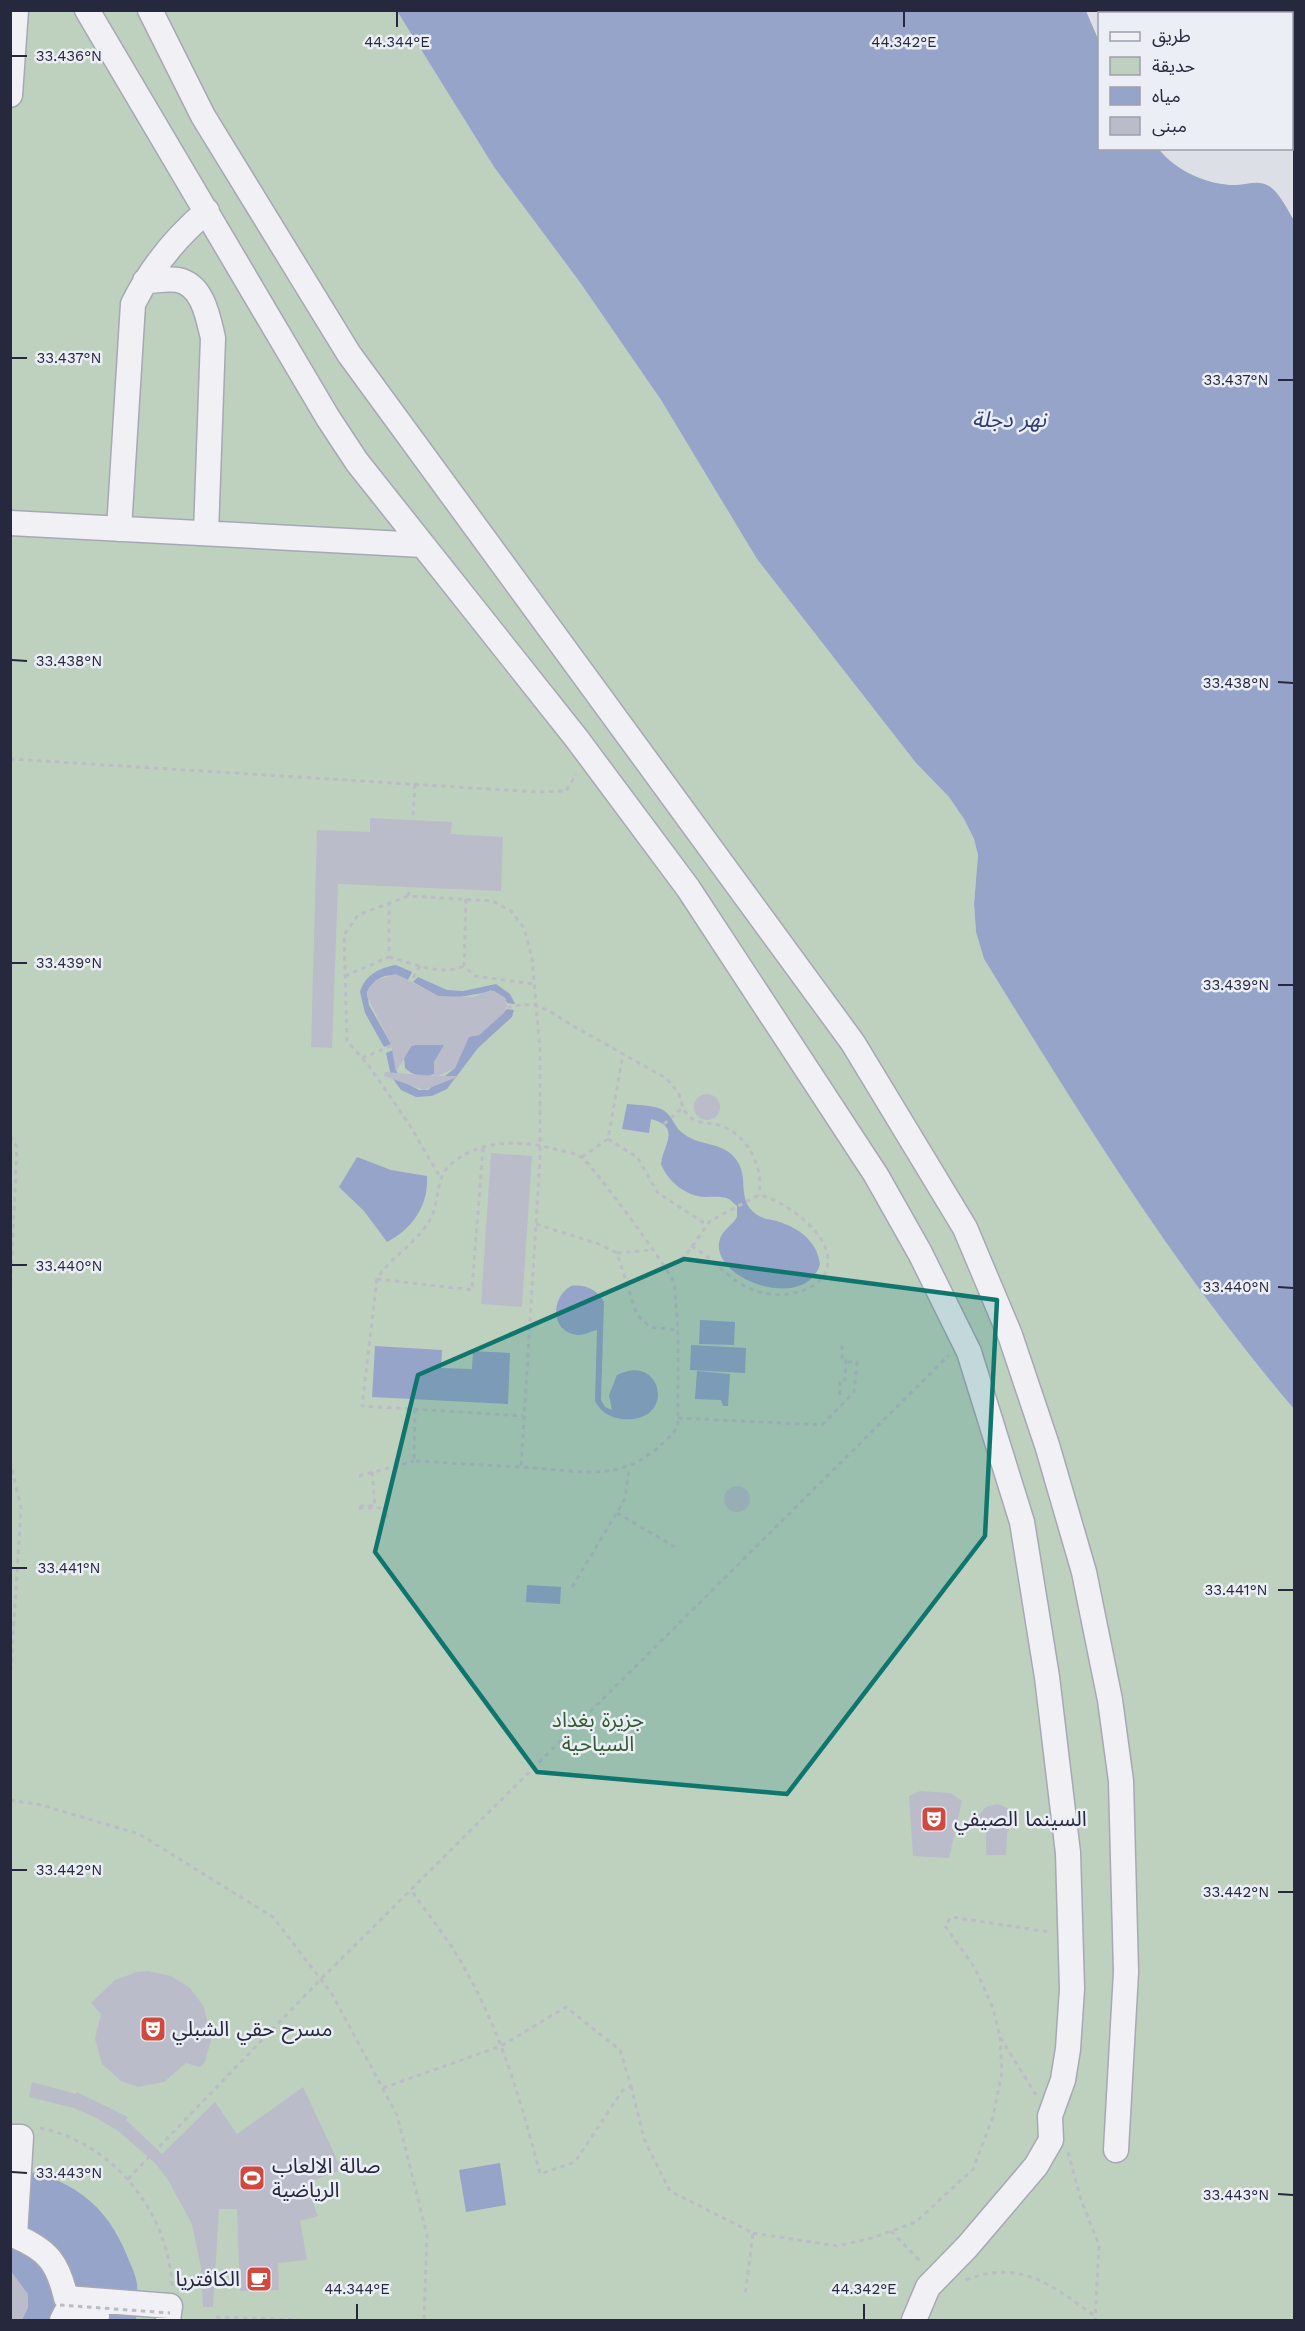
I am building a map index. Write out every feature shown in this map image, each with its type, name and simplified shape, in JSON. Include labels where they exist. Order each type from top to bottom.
[{"type":"street","points":[[11,93],[16,10]]},
{"type":"street","points":[[87,10],[327,418],[357,462],[588,754],[688,888],[876,1175],[920,1253],[963,1341],[1022,1522],[1047,1677],[1068,1853],[1072,1989],[1068,2049],[1063,2080],[1050,2116],[1051,2140],[1036,2166],[967,2247],[936,2277],[920,2301],[914,2320]]},
{"type":"street","points":[[150,10],[203,116],[349,354],[853,1043],[965,1228],[1010,1335],[1047,1445],[1084,1572],[1110,1700],[1121,1781],[1126,1972],[1116,2150]]},
{"type":"street","points":[[119,529],[133,304],[145,281],[182,232],[207,211]]},
{"type":"street","points":[[145,281],[180,280],[200,295],[211,327],[213,338],[206,533]]},
{"type":"street","points":[[10,523],[423,545]]},
{"type":"street","points":[[10,2137],[21,2137],[15,2236],[33,2244],[52,2261],[61,2276],[66,2298],[170,2306],[169,2316],[61,2313]]},
{"type":"path","points":[[10,759],[566,791],[588,754]]},
{"type":"path","points":[[408,896],[415,784]]},
{"type":"path","points":[[440,1177],[409,1124],[362,1058],[346,1041],[344,935],[358,915],[408,896],[492,901],[511,911],[524,928],[532,958],[540,1050],[540,1145],[521,1467]]},
{"type":"path","points":[[464,966],[466,899]]},
{"type":"path","points":[[389,903],[389,957]]},
{"type":"path","points":[[345,976],[389,957],[442,971],[464,966]]},
{"type":"path","points":[[420,966],[409,987],[417,1012],[426,1017],[437,1022],[455,1021],[486,1015],[501,1008],[536,1005],[666,1078],[679,1095],[682,1108],[691,1118],[705,1125],[718,1124],[733,1130],[758,1166],[762,1182],[759,1195],[707,1225],[686,1255],[664,1269]]},
{"type":"path","points":[[464,966],[476,976],[534,984]]},
{"type":"path","points":[[362,1058],[405,1040],[426,1017]]},
{"type":"path","points":[[582,1157],[608,1139],[623,1054]]},
{"type":"path","points":[[663,1124],[682,1108]]},
{"type":"path","points":[[10,1136],[17,1147],[10,1299]]},
{"type":"path","points":[[608,1139],[637,1157],[658,1193],[707,1225]]},
{"type":"path","points":[[359,1476],[414,1461],[605,1472],[629,1468],[649,1457],[678,1427],[674,1282],[603,1181],[582,1157],[540,1145],[504,1142],[483,1148],[450,1164],[440,1177],[438,1199],[430,1219],[417,1237],[386,1265],[377,1279],[363,1406],[524,1416]]},
{"type":"path","points":[[377,1279],[472,1290],[483,1148]]},
{"type":"path","points":[[691,1246],[710,1256],[738,1283],[755,1291],[773,1295],[805,1292],[820,1280],[827,1266],[827,1250],[820,1236],[804,1221],[784,1205],[759,1195]]},
{"type":"path","points":[[536,1224],[599,1244],[617,1253],[651,1250]]},
{"type":"path","points":[[617,1253],[637,1315],[650,1327],[677,1330]]},
{"type":"path","points":[[128,2179],[320,1980],[963,1341]]},
{"type":"path","points":[[839,1389],[845,1380],[846,1357],[841,1355],[842,1343]]},
{"type":"path","points":[[678,1418],[822,1425],[854,1392],[857,1362],[845,1362]]},
{"type":"path","points":[[414,1461],[415,1409]]},
{"type":"path","points":[[10,1461],[21,1508],[10,1686]]},
{"type":"path","points":[[572,1587],[625,1499],[629,1468]]},
{"type":"path","points":[[372,1472],[375,1506],[358,1506],[358,1508],[387,1508]]},
{"type":"path","points":[[387,1494],[387,1518]]},
{"type":"path","points":[[617,1513],[675,1547]]},
{"type":"path","points":[[10,1800],[41,1805],[138,1834],[273,1917],[332,1994],[397,2115],[427,2235],[424,2320]]},
{"type":"path","points":[[411,1890],[465,1969],[501,2046],[525,2115],[540,2174],[575,2162],[622,2091],[631,2086]]},
{"type":"path","points":[[383,2088],[501,2046],[566,2007],[620,2050],[644,2139],[654,2165],[670,2191],[753,2233],[837,2246],[916,2222],[973,2169],[993,2117],[1002,2072],[1000,2037],[993,2008],[975,1968],[945,1926],[951,1917],[1070,1935]]},
{"type":"path","points":[[1000,2037],[1050,2116]]},
{"type":"path","points":[[34,2127],[56,2131],[95,2151],[128,2179],[149,2207],[163,2238],[173,2293]]},
{"type":"path","points":[[1068,2151],[1081,2200],[1099,2245],[1095,2318]]},
{"type":"path","points":[[891,2231],[936,2277]]},
{"type":"path","points":[[746,2296],[753,2233]]},
{"type":"path","points":[[959,2285],[979,2275],[1015,2272],[1049,2284],[1095,2318]]},
{"type":"path","points":[[61,2313],[169,2316]]},
{"type":"path","points":[[216,2317],[300,2320]]},
{"type":"highlighted area","points":[[684,1259],[997,1300],[985,1536],[787,1794],[537,1772],[375,1552],[418,1375]]},
{"type":"green space","name":"جزيرة بغداد السياحية","points":[[10,11],[397,11],[494,167],[579,281],[661,400],[757,559],[916,763],[949,797],[964,819],[974,839],[978,855],[974,904],[976,932],[984,959],[1093,1132],[1170,1247],[1251,1357],[1294,1409],[1294,2320],[11,2320]]},
{"type":"water","name":"نهر دجلة","points":[[397,11],[1086,11],[1098,39],[1098,150],[1160,150],[1174,164],[1194,176],[1227,185],[1265,184],[1277,193],[1283,202],[1294,220],[1294,1409],[1209,1302],[1130,1190],[984,959],[976,932],[974,904],[978,855],[974,839],[964,819],[949,797],[916,763],[757,559],[661,400],[579,281],[494,167]]},
{"type":"water","points":[[396,965],[412,972],[408,980],[402,977],[385,976],[375,982],[367,992],[369,1005],[391,1044],[384,1047],[365,1013],[360,992],[365,981],[374,973]]},
{"type":"water","points":[[418,977],[447,990],[463,991],[496,984],[510,994],[515,1004],[507,1003],[505,998],[494,991],[454,998],[438,996],[413,982]]},
{"type":"water","points":[[507,1009],[514,1010],[512,1017],[478,1048],[447,1089],[432,1096],[416,1097],[401,1090],[391,1076],[386,1053],[393,1050],[397,1072],[404,1082],[419,1090],[428,1090],[455,1068],[469,1036],[479,1035]]},
{"type":"water","points":[[449,1038],[434,1062],[437,1072],[429,1076],[421,1076],[405,1068],[404,1057],[411,1046]]},
{"type":"water","points":[[627,1104],[659,1108],[670,1116],[684,1134],[721,1148],[734,1156],[742,1170],[745,1197],[750,1209],[761,1217],[785,1224],[806,1236],[811,1242],[820,1264],[812,1278],[798,1286],[781,1288],[763,1286],[745,1279],[731,1269],[721,1257],[719,1243],[724,1232],[737,1217],[737,1206],[726,1198],[698,1196],[678,1187],[668,1177],[661,1164],[668,1137],[666,1127],[651,1119],[649,1133],[622,1129]]},
{"type":"water","points":[[357,1157],[391,1170],[427,1176],[425,1197],[417,1215],[404,1231],[387,1242],[364,1211],[339,1187]]},
{"type":"water","points":[[571,1286],[590,1289],[604,1302],[601,1400],[605,1407],[612,1410],[609,1395],[617,1375],[633,1370],[645,1373],[654,1380],[658,1390],[657,1401],[651,1411],[639,1418],[613,1417],[597,1405],[595,1401],[597,1330],[581,1335],[569,1333],[558,1322],[556,1314],[559,1298]]},
{"type":"water","points":[[700,1320],[735,1322],[734,1345],[699,1344]]},
{"type":"water","points":[[691,1345],[746,1348],[745,1373],[690,1370]]},
{"type":"water","points":[[375,1346],[442,1350],[441,1368],[472,1369],[473,1351],[510,1353],[508,1404],[372,1397]]},
{"type":"water","points":[[697,1371],[730,1374],[728,1406],[723,1406],[721,1400],[695,1399]]},
{"type":"water","points":[[527,1585],[561,1587],[560,1604],[526,1602]]},
{"type":"water","points":[[500,2163],[506,2205],[466,2212],[459,2170]]},
{"type":"water","points":[[10,2169],[31,2172],[67,2185],[97,2207],[119,2239],[136,2277],[136,2320],[11,2320]]},
{"type":"building","points":[[370,818],[452,822],[451,834],[503,837],[501,891],[338,884],[332,1048],[311,1047],[317,830],[370,832]]},
{"type":"building","points":[[396,974],[438,996],[473,997],[491,990],[505,998],[507,1006],[504,1013],[479,1035],[469,1037],[455,1068],[438,1076],[460,1076],[424,1090],[384,1076],[385,1072],[434,1076],[434,1062],[444,1045],[412,1045],[396,1072],[391,1044],[367,996],[369,988],[376,980]]},
{"type":"building","points":[[707,1094],[716,1098],[720,1107],[716,1116],[707,1120],[698,1116],[694,1107],[698,1098]]},
{"type":"building","points":[[491,1153],[532,1156],[522,1307],[481,1304]]},
{"type":"building","points":[[737,1486],[746,1490],[750,1499],[746,1508],[737,1512],[728,1508],[724,1499],[728,1490]]},
{"type":"building","name":"السينما الصيفي","points":[[920,1791],[951,1793],[962,1801],[949,1858],[913,1856],[909,1796]]},
{"type":"building","points":[[997,1804],[1008,1808],[1013,1821],[1007,1833],[1006,1855],[986,1855],[986,1834],[977,1817],[986,1807]]},
{"type":"building","name":"مسرح حقي الشبلي","points":[[148,1971],[171,1976],[190,1988],[204,2007],[211,2040],[205,2062],[200,2067],[186,2063],[164,2082],[138,2087],[121,2081],[102,2064],[95,2039],[101,2014],[91,2003],[115,1980],[137,1972]]},
{"type":"building","name":"صالة الالعاب الرياضية","points":[[32,2082],[76,2094],[77,2092],[128,2117],[126,2120],[162,2154],[215,2102],[237,2134],[303,2087],[342,2170],[305,2183],[318,2216],[300,2221],[307,2260],[278,2263],[279,2290],[240,2291],[237,2209],[219,2209],[213,2307],[203,2307],[201,2268],[192,2224],[168,2180],[154,2162],[117,2130],[74,2108],[29,2097]]},
{"type":"building","points":[[10,2270],[28,2294],[28,2308],[22,2320],[10,2320]]},
{"type":"place","name":"السينما الصيفي","points":[[934,1819]]},
{"type":"place","name":"مسرح حقي الشبلي","points":[[153,2029]]},
{"type":"place","name":"صالة الالعاب الرياضية","points":[[252,2178]]},
{"type":"place","name":"الكافتريا","points":[[259,2279]]}]
